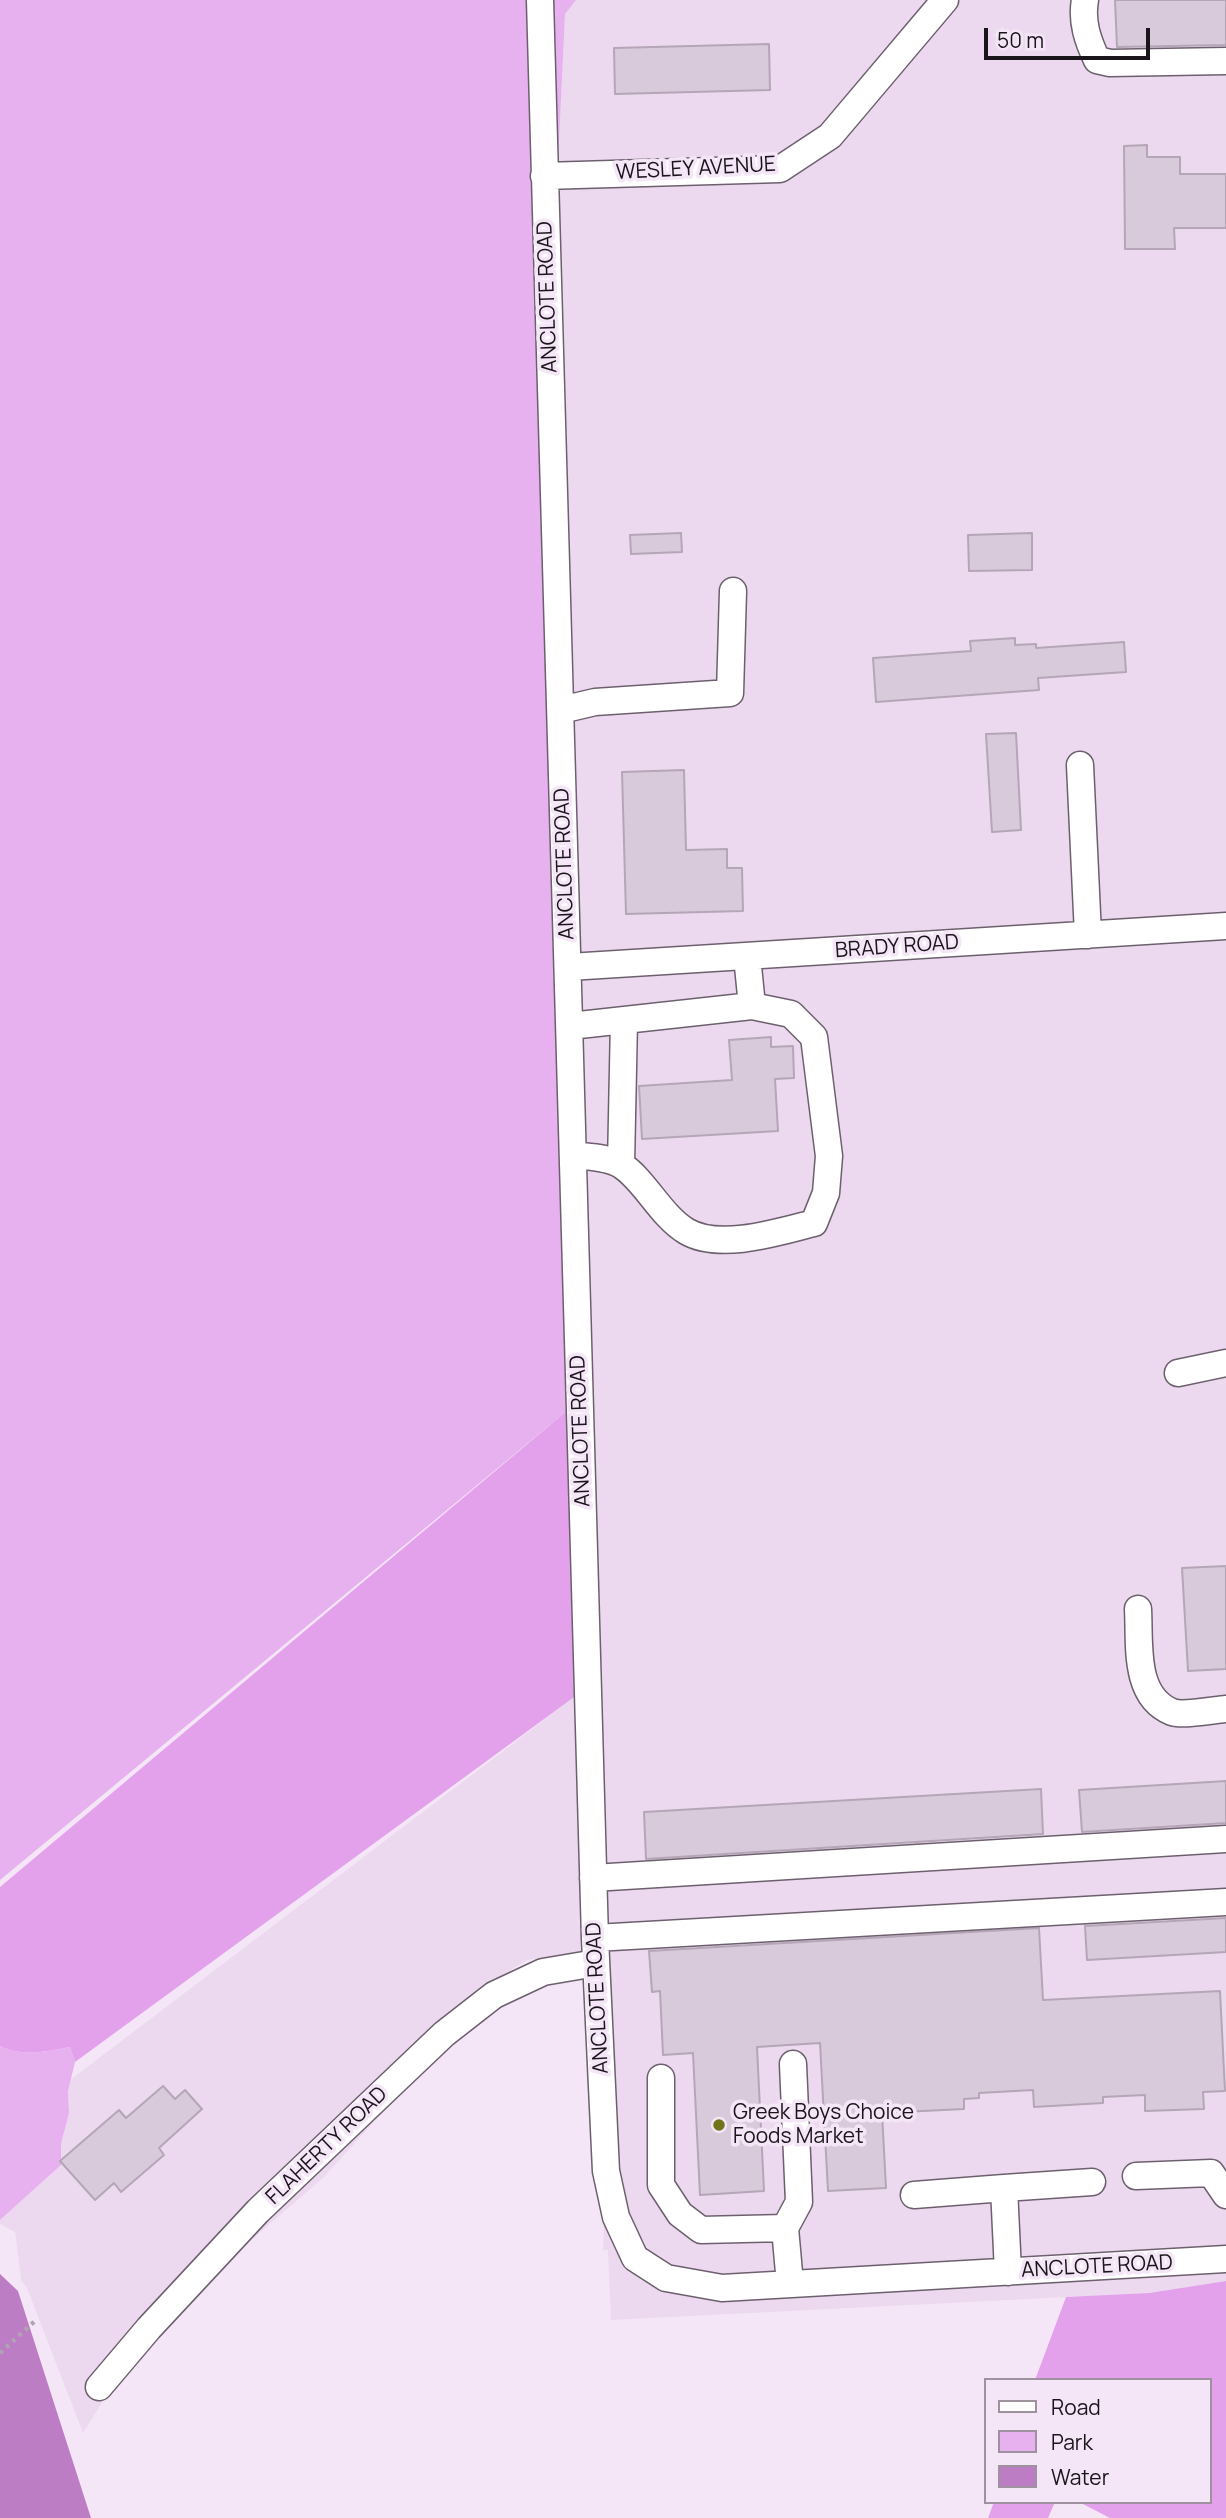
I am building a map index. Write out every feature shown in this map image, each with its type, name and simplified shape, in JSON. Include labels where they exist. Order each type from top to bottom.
[{"type":"street","name":"ANCLOTE ROAD","points":[[540,0],[595,1951],[606,2171],[616,2217],[635,2258],[666,2278],[722,2288],[1226,2259]]},
{"type":"street","name":"WESLEY AVENUE","points":[[544,176],[780,169],[830,136],[945,0]]},
{"type":"street","points":[[1085,0],[1083,11],[1087,40],[1097,60],[1110,63],[1226,61]]},
{"type":"street","points":[[561,710],[595,702],[730,693],[733,591]]},
{"type":"street","points":[[1080,765],[1088,935]]},
{"type":"street","name":"BRADY ROAD","points":[[569,967],[1226,926]]},
{"type":"street","points":[[747,956],[752,1006]]},
{"type":"street","points":[[570,1026],[752,1006],[791,1014],[814,1037],[829,1156],[826,1193],[814,1223],[766,1236],[715,1240],[687,1232],[664,1212],[621,1165],[573,1155]]},
{"type":"street","points":[[621,1165],[624,1020]]},
{"type":"street","points":[[1178,1373],[1226,1363]]},
{"type":"street","points":[[1138,1609],[1142,1678],[1154,1699],[1173,1713],[1226,1709]]},
{"type":"street","points":[[593,1878],[1226,1839]]},
{"type":"street","name":"FLAHERTY ROAD","points":[[99,2387],[149,2328],[258,2211],[444,2034],[494,1995],[543,1972],[595,1951],[1226,1902]]},
{"type":"street","points":[[790,2284],[785,2228],[799,2203],[793,2064]]},
{"type":"street","points":[[661,2078],[662,2185],[680,2214],[701,2230],[785,2228]]},
{"type":"street","points":[[1136,2176],[1211,2173],[1226,2195]]},
{"type":"street","points":[[914,2195],[1091,2182]]},
{"type":"street","points":[[1004,2188],[1008,2272]]},
{"type":"path","points":[[0,2353],[35,2321]]},
{"type":"shaded area","points":[[576,0],[929,0],[823,126],[777,156],[558,163],[565,13]]},
{"type":"shaded area","points":[[960,0],[1226,0],[1226,913],[579,953],[557,188],[781,181],[838,145]]},
{"type":"shaded area","points":[[1226,939],[1226,2247],[723,2275],[670,2266],[643,2249],[627,2213],[617,2170],[607,1962],[580,979]]},
{"type":"shaded area","points":[[569,1409],[577,1695],[75,2062],[70,2047],[43,2052],[17,2052],[0,2046],[0,1887]]},
{"type":"shaded area","points":[[577,1695],[584,1952],[527,1960],[488,1984],[477,2009],[323,2178],[149,2328],[83,2433],[27,2288],[21,2280],[15,2232],[0,2224],[0,2220],[61,2165],[61,2144],[69,2113],[70,2080]]},
{"type":"shaded area","points":[[604,2215],[606,2223],[721,2301],[1226,2272],[1226,2281],[1149,2293],[611,2320],[608,2250],[603,2250]]},
{"type":"shaded area","points":[[1226,2281],[1226,2518],[1110,2518],[1083,2504],[1212,2504],[1212,2378],[1036,2378],[1066,2297],[1149,2293]]},
{"type":"shaded area","points":[[993,2504],[1054,2504],[1048,2518],[988,2518]]},
{"type":"green space","points":[[0,0],[528,0],[569,1409],[0,1880]]},
{"type":"green space","points":[[551,0],[576,0],[565,14],[558,163],[555,163]]},
{"type":"green space","points":[[0,2046],[17,2052],[44,2052],[70,2047],[75,2062],[68,2091],[69,2113],[61,2144],[61,2165],[0,2220]]},
{"type":"water","points":[[0,2274],[18,2291],[91,2518],[0,2518]]},
{"type":"building","points":[[1115,0],[1226,0],[1226,45],[1117,47]]},
{"type":"building","points":[[769,44],[770,90],[615,94],[614,48]]},
{"type":"building","points":[[1147,145],[1147,157],[1180,157],[1180,174],[1226,174],[1226,228],[1174,228],[1175,249],[1125,249],[1124,146]]},
{"type":"building","points":[[681,533],[682,552],[631,554],[630,535]]},
{"type":"building","points":[[1032,533],[1032,570],[969,571],[968,535]]},
{"type":"building","points":[[1015,638],[1015,645],[1036,644],[1036,648],[1124,642],[1126,672],[1038,678],[1039,690],[876,702],[873,658],[971,651],[970,641]]},
{"type":"building","points":[[1016,733],[1021,830],[992,832],[986,734]]},
{"type":"building","points":[[684,770],[686,850],[727,849],[727,868],[742,868],[743,911],[626,914],[622,772]]},
{"type":"building","points":[[771,1037],[771,1047],[793,1046],[794,1078],[775,1079],[778,1131],[642,1139],[639,1086],[732,1080],[729,1040]]},
{"type":"building","points":[[1226,1566],[1226,1669],[1188,1671],[1182,1568]]},
{"type":"building","points":[[1226,1781],[1226,1823],[1082,1832],[1079,1790]]},
{"type":"building","points":[[1041,1789],[1043,1834],[646,1859],[644,1812]]},
{"type":"building","points":[[1226,1918],[1226,1952],[1087,1960],[1085,1926]]},
{"type":"building","points":[[1039,1928],[1043,2000],[1220,1991],[1225,2091],[1203,2092],[1204,2109],[1145,2111],[1145,2095],[1103,2097],[1103,2103],[1034,2107],[1033,2090],[979,2093],[979,2098],[964,2099],[964,2109],[882,2113],[886,2188],[828,2191],[820,2043],[757,2047],[764,2191],[700,2195],[693,2053],[663,2055],[660,1991],[652,1992],[649,1951]]},
{"type":"building","points":[[163,2086],[175,2099],[185,2090],[202,2109],[159,2148],[164,2155],[121,2192],[114,2183],[95,2200],[60,2161],[119,2110],[126,2118]]},
{"type":"place","name":"Greek Boys Choice Foods Market","points":[[719,2125]]}]
